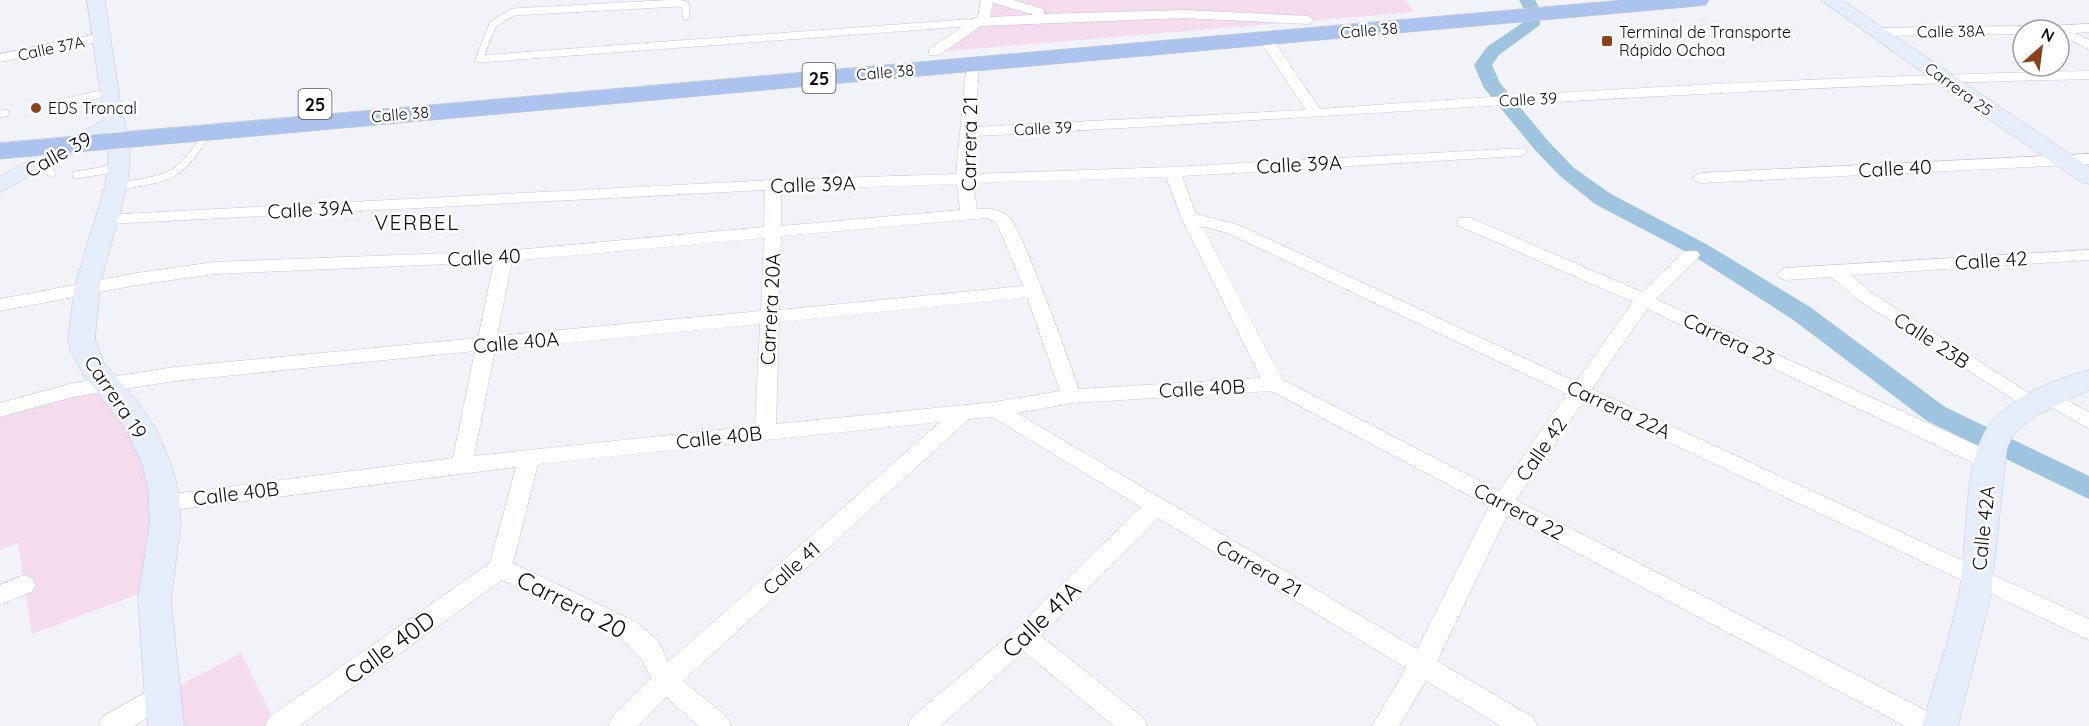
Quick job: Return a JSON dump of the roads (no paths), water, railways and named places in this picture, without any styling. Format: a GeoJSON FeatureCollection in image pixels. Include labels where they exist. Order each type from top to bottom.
{"type":"FeatureCollection","features":[{"type":"Feature","properties":{"kind":"highway","name":"Calle 38"},"geometry":{"type":"LineString","coordinates":[[2,120],[117,131],[207,131],[1266,38],[1552,5],[1698,0]]}},
{"type":"Feature","properties":{"kind":"highway","name":"Calle 38"},"geometry":{"type":"LineString","coordinates":[[0,151],[81,143],[117,131],[934,51],[1308,20],[1513,10]]}},
{"type":"Feature","properties":{"kind":"main road","name":"Carrera 19"},"geometry":{"type":"LineString","coordinates":[[96,0],[111,92],[111,108],[117,131],[119,177],[86,289],[82,343],[90,361],[129,411],[143,434],[154,459],[165,502],[163,544],[154,588],[160,696],[166,726]]}},
{"type":"Feature","properties":{"kind":"main road","name":"Carrera 25"},"geometry":{"type":"LineString","coordinates":[[1830,0],[2089,177]]}},
{"type":"Feature","properties":{"kind":"main road","name":"Calle 39"},"geometry":{"type":"LineString","coordinates":[[0,185],[45,170],[81,143]]}},
{"type":"Feature","properties":{"kind":"main road"},"geometry":{"type":"LineString","coordinates":[[1996,446],[2041,401],[2089,380]]}},
{"type":"Feature","properties":{"kind":"main road","name":"Calle 42A"},"geometry":{"type":"LineString","coordinates":[[1940,726],[1978,577],[1996,446]]}},
{"type":"Feature","properties":{"kind":"street"},"geometry":{"type":"LineString","coordinates":[[934,51],[984,17],[987,0]]}},
{"type":"Feature","properties":{"kind":"street"},"geometry":{"type":"LineString","coordinates":[[999,0],[1028,10],[1065,16]]}},
{"type":"Feature","properties":{"kind":"street"},"geometry":{"type":"LineString","coordinates":[[978,22],[1065,16],[1221,14],[1308,20]]}},
{"type":"Feature","properties":{"kind":"street"},"geometry":{"type":"LineString","coordinates":[[2071,29],[2089,28]]}},
{"type":"Feature","properties":{"kind":"street","name":"Calle 38A"},"geometry":{"type":"LineString","coordinates":[[1878,32],[2011,30]]}},
{"type":"Feature","properties":{"kind":"street"},"geometry":{"type":"LineString","coordinates":[[2071,36],[2089,46]]}},
{"type":"Feature","properties":{"kind":"street","name":"Calle 37A"},"geometry":{"type":"LineString","coordinates":[[0,58],[102,37]]}},
{"type":"Feature","properties":{"kind":"street"},"geometry":{"type":"LineString","coordinates":[[1266,38],[1316,114]]}},
{"type":"Feature","properties":{"kind":"street","name":"Carrera 21"},"geometry":{"type":"LineString","coordinates":[[972,65],[964,178],[969,214],[989,213],[1004,219],[1035,291],[1072,396]]}},
{"type":"Feature","properties":{"kind":"street","name":"Calle 39"},"geometry":{"type":"LineString","coordinates":[[967,132],[1316,114],[1493,100],[1945,78],[2089,75]]}},
{"type":"Feature","properties":{"kind":"street","name":"Calle 39A"},"geometry":{"type":"LineString","coordinates":[[108,219],[773,185],[1172,172],[1519,152]]}},
{"type":"Feature","properties":{"kind":"street","name":"Calle 40"},"geometry":{"type":"LineString","coordinates":[[1700,178],[2089,159]]}},
{"type":"Feature","properties":{"kind":"street"},"geometry":{"type":"LineString","coordinates":[[1172,172],[1189,217],[1274,384]]}},
{"type":"Feature","properties":{"kind":"street","name":"Carrera 20A"},"geometry":{"type":"LineString","coordinates":[[765,432],[768,318],[774,233],[773,185]]}},
{"type":"Feature","properties":{"kind":"street","name":"Calle 40"},"geometry":{"type":"LineString","coordinates":[[0,305],[174,272],[214,268],[504,256],[969,214]]}},
{"type":"Feature","properties":{"kind":"street","name":"Carrera 22A"},"geometry":{"type":"LineString","coordinates":[[1189,217],[1233,229],[2089,630]]}},
{"type":"Feature","properties":{"kind":"street","name":"Carrera 23"},"geometry":{"type":"LineString","coordinates":[[1465,222],[1644,300],[1996,446]]}},
{"type":"Feature","properties":{"kind":"street","name":"Calle 42"},"geometry":{"type":"LineString","coordinates":[[1385,726],[1422,663],[1502,503],[1644,300],[1691,255]]}},
{"type":"Feature","properties":{"kind":"street","name":"Calle 42"},"geometry":{"type":"LineString","coordinates":[[1785,273],[2089,255]]}},
{"type":"Feature","properties":{"kind":"street"},"geometry":{"type":"LineString","coordinates":[[462,465],[504,256]]}},
{"type":"Feature","properties":{"kind":"street","name":"Calle 23B"},"geometry":{"type":"LineString","coordinates":[[1835,271],[1866,297],[2041,401]]}},
{"type":"Feature","properties":{"kind":"street","name":"Calle 40A"},"geometry":{"type":"LineString","coordinates":[[0,410],[106,384],[175,374],[485,346],[1035,291]]}},
{"type":"Feature","properties":{"kind":"street","name":"Calle 40B"},"geometry":{"type":"LineString","coordinates":[[165,502],[529,457],[995,409],[1072,396],[1274,384]]}},
{"type":"Feature","properties":{"kind":"street","name":"Carrera 22"},"geometry":{"type":"LineString","coordinates":[[1274,384],[1930,726]]}},
{"type":"Feature","properties":{"kind":"street"},"geometry":{"type":"LineString","coordinates":[[2041,401],[2089,422]]}},
{"type":"Feature","properties":{"kind":"street","name":"Carrera 21"},"geometry":{"type":"LineString","coordinates":[[995,409],[1155,507],[1422,663],[1524,726]]}},
{"type":"Feature","properties":{"kind":"street","name":"Calle 41"},"geometry":{"type":"LineString","coordinates":[[621,726],[665,681],[964,412]]}},
{"type":"Feature","properties":{"kind":"street","name":"Carrera 20"},"geometry":{"type":"LineString","coordinates":[[529,457],[500,568],[627,629],[650,650],[665,681],[718,726]]}},
{"type":"Feature","properties":{"kind":"street","name":"Calle 41A"},"geometry":{"type":"LineString","coordinates":[[921,726],[1024,637],[1155,507]]}},
{"type":"Feature","properties":{"kind":"street","name":"Calle 40D"},"geometry":{"type":"LineString","coordinates":[[278,726],[500,568]]}},
{"type":"Feature","properties":{"kind":"street"},"geometry":{"type":"LineString","coordinates":[[0,595],[24,585]]}},
{"type":"Feature","properties":{"kind":"street"},"geometry":{"type":"LineString","coordinates":[[1024,637],[1134,726]]}},
{"type":"Feature","properties":{"kind":"street"},"geometry":{"type":"LineString","coordinates":[[111,726],[160,696]]}},
{"type":"Feature","properties":{"kind":"lane"},"geometry":{"type":"LineString","coordinates":[[686,16],[688,9],[686,5],[678,3],[513,12],[499,16],[493,21],[479,59],[978,22]]}},
{"type":"Feature","properties":{"kind":"lane"},"geometry":{"type":"LineString","coordinates":[[66,102],[111,92]]}},
{"type":"Feature","properties":{"kind":"lane"},"geometry":{"type":"LineString","coordinates":[[76,175],[161,179],[184,168],[207,131]]}},
{"type":"Feature","properties":{"kind":"waterway"},"geometry":{"type":"LineString","coordinates":[[1527,0],[1532,9],[1531,25],[1493,51],[1483,65],[1491,84],[1542,146],[1567,172],[1603,199],[1700,250],[1801,313],[1936,414],[2089,488]]}},
{"type":"Feature","properties":{"kind":"place","name":"Terminal de Transporte Rápido Ochoa"},"geometry":{"type":"Point","coordinates":[1607,41]}},
{"type":"Feature","properties":{"kind":"place","name":"EDS Troncal"},"geometry":{"type":"Point","coordinates":[36,108]}},
{"type":"Feature","properties":{"kind":"district","name":"VERBEL"},"geometry":{"type":"Point","coordinates":[417,222]}}]}
